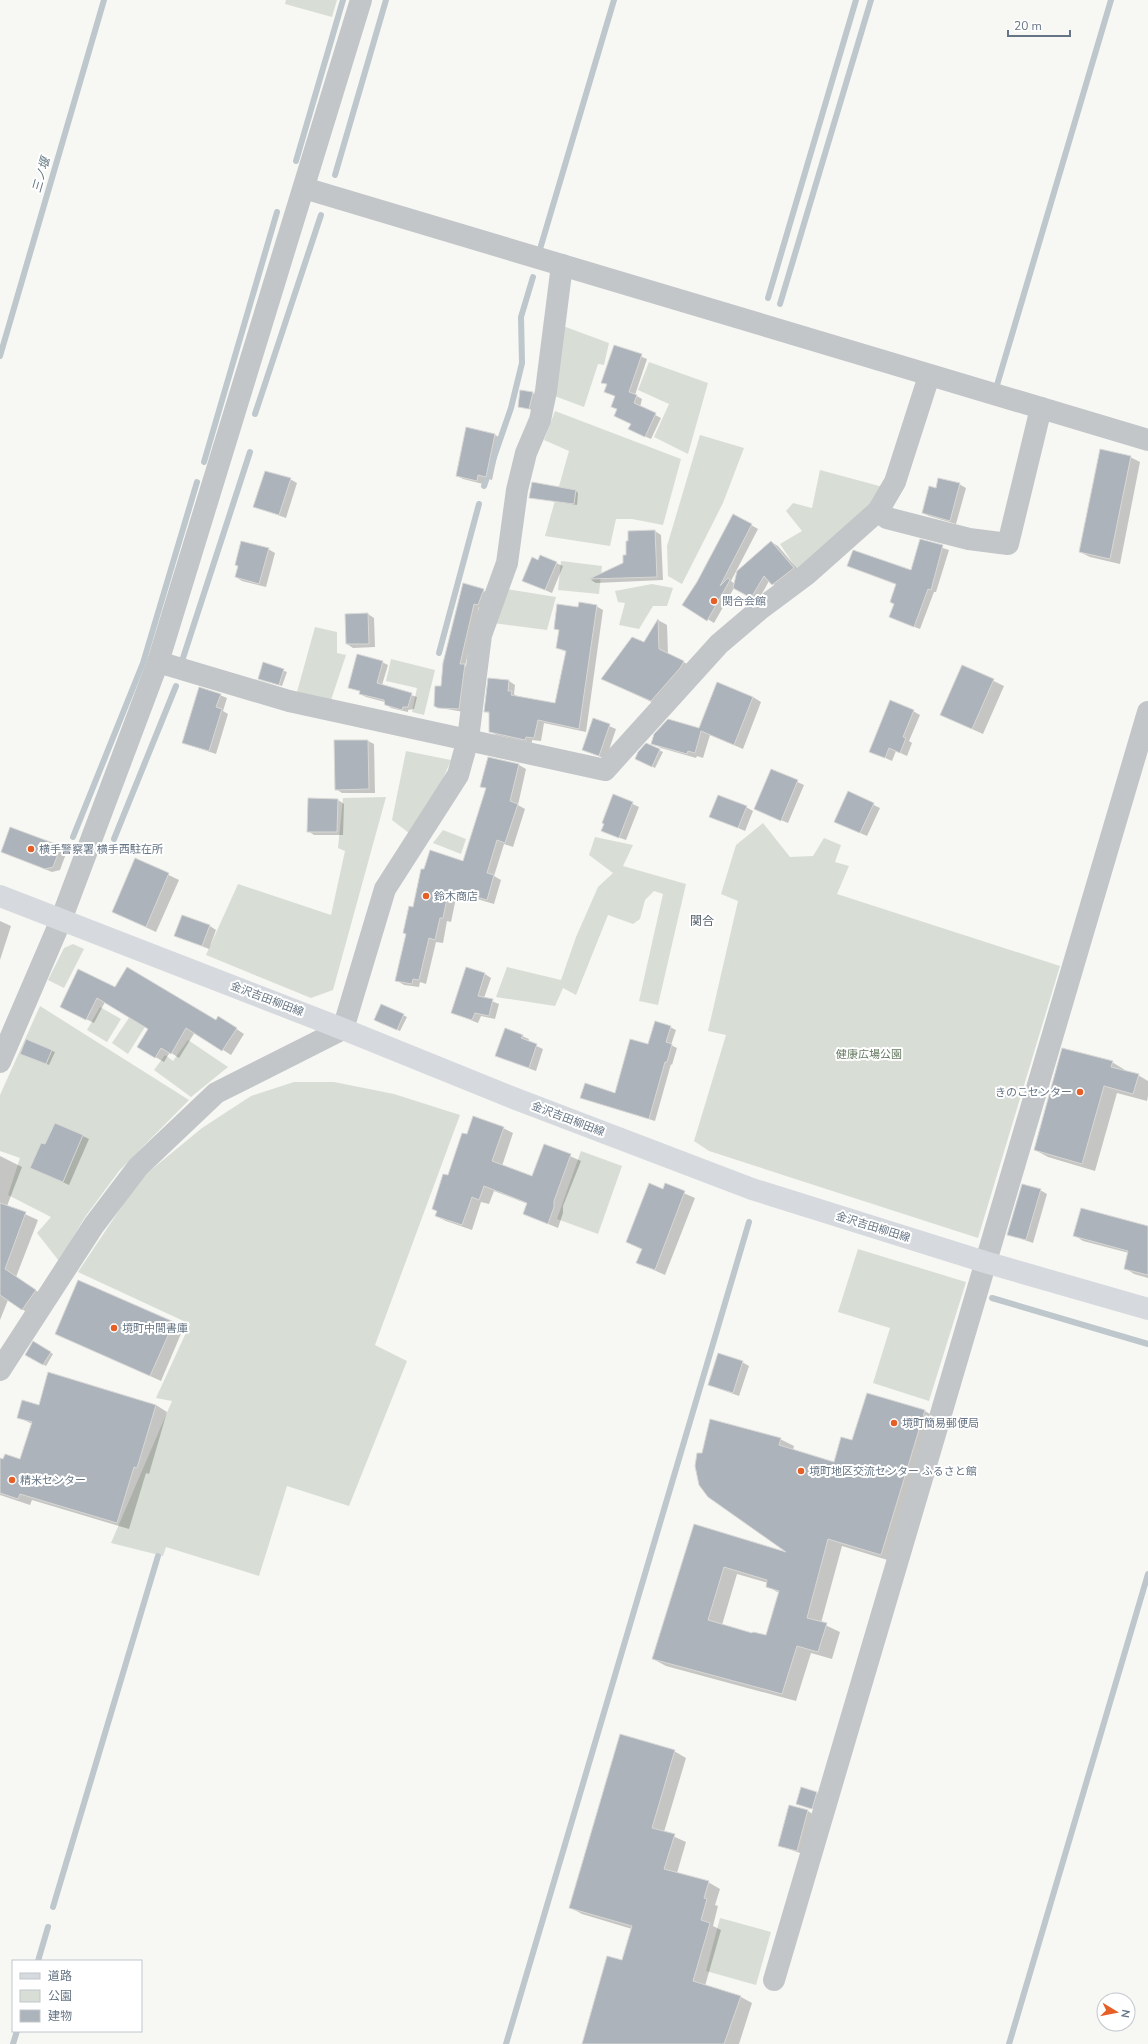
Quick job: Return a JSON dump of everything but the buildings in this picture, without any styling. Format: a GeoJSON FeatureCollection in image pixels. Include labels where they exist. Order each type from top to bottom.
{"type":"FeatureCollection","features":[{"type":"Feature","properties":{"kind":"main road","name":"金沢吉田柳田線"},"geometry":{"type":"LineString","coordinates":[[0,896],[343,1029],[516,1099],[752,1189],[985,1262],[1148,1309]]}},
{"type":"Feature","properties":{"kind":"street"},"geometry":{"type":"LineString","coordinates":[[0,1062],[61,920],[158,662],[361,0]]}},
{"type":"Feature","properties":{"kind":"street"},"geometry":{"type":"LineString","coordinates":[[304,188],[929,376],[1148,440]]}},
{"type":"Feature","properties":{"kind":"street"},"geometry":{"type":"LineString","coordinates":[[0,1370],[94,1225],[138,1168],[216,1093],[343,1029],[385,889],[458,775],[468,739],[481,635],[507,563],[517,490],[526,453],[540,420],[546,391],[562,265]]}},
{"type":"Feature","properties":{"kind":"street"},"geometry":{"type":"LineString","coordinates":[[158,662],[289,701],[605,770],[719,644],[759,610],[806,575],[878,511],[895,482],[929,376]]}},
{"type":"Feature","properties":{"kind":"street"},"geometry":{"type":"LineString","coordinates":[[878,511],[887,518],[969,539],[1008,544],[1041,408]]}},
{"type":"Feature","properties":{"kind":"street"},"geometry":{"type":"LineString","coordinates":[[774,1980],[1148,712]]}},
{"type":"Feature","properties":{"kind":"green space"},"geometry":{"type":"Polygon","coordinates":[[[286,0],[337,0],[332,17],[285,4],[286,0]]]}},
{"type":"Feature","properties":{"kind":"green space"},"geometry":{"type":"Polygon","coordinates":[[[563,326],[609,343],[604,365],[598,364],[584,407],[552,395],[563,326]]]}},
{"type":"Feature","properties":{"kind":"green space"},"geometry":{"type":"Polygon","coordinates":[[[649,362],[708,383],[688,454],[654,437],[669,404],[638,390],[649,362]]]}},
{"type":"Feature","properties":{"kind":"green space"},"geometry":{"type":"Polygon","coordinates":[[[555,411],[681,459],[663,525],[632,519],[616,519],[610,546],[545,536],[569,451],[544,440],[555,411]]]}},
{"type":"Feature","properties":{"kind":"green space"},"geometry":{"type":"Polygon","coordinates":[[[700,435],[744,448],[723,503],[682,584],[668,576],[667,546],[700,435]]]}},
{"type":"Feature","properties":{"kind":"green space"},"geometry":{"type":"Polygon","coordinates":[[[820,470],[883,487],[877,499],[798,571],[780,544],[802,531],[786,511],[793,503],[812,508],[820,470]]]}},
{"type":"Feature","properties":{"kind":"green space"},"geometry":{"type":"Polygon","coordinates":[[[561,561],[602,566],[599,594],[558,590],[561,561]]]}},
{"type":"Feature","properties":{"kind":"green space"},"geometry":{"type":"Polygon","coordinates":[[[652,584],[673,588],[667,606],[653,606],[639,629],[619,625],[625,603],[618,602],[615,591],[652,584]]]}},
{"type":"Feature","properties":{"kind":"green space"},"geometry":{"type":"Polygon","coordinates":[[[506,589],[556,597],[547,630],[493,623],[506,589]]]}},
{"type":"Feature","properties":{"kind":"green space"},"geometry":{"type":"Polygon","coordinates":[[[315,627],[337,632],[337,653],[346,655],[331,700],[297,692],[315,627]]]}},
{"type":"Feature","properties":{"kind":"green space"},"geometry":{"type":"Polygon","coordinates":[[[391,659],[435,670],[424,715],[412,712],[417,688],[386,681],[391,659]]]}},
{"type":"Feature","properties":{"kind":"green space"},"geometry":{"type":"Polygon","coordinates":[[[406,751],[451,760],[440,786],[409,833],[392,820],[406,751]]]}},
{"type":"Feature","properties":{"kind":"green space"},"geometry":{"type":"Polygon","coordinates":[[[386,797],[333,990],[311,998],[206,955],[238,884],[331,915],[345,851],[338,848],[343,798],[386,797]]]}},
{"type":"Feature","properties":{"kind":"green space","name":"健康広場公園"},"geometry":{"type":"Polygon","coordinates":[[[763,823],[790,857],[813,856],[824,838],[841,845],[835,862],[849,866],[837,894],[1060,966],[978,1238],[709,1151],[694,1141],[726,1035],[708,1031],[738,901],[721,894],[736,845],[763,823]]]}},
{"type":"Feature","properties":{"kind":"green space"},"geometry":{"type":"Polygon","coordinates":[[[443,830],[466,839],[461,854],[433,843],[443,830]]]}},
{"type":"Feature","properties":{"kind":"green space"},"geometry":{"type":"Polygon","coordinates":[[[595,837],[633,845],[623,866],[686,884],[658,1005],[639,1001],[663,894],[654,891],[645,900],[640,919],[633,924],[608,915],[576,995],[563,988],[555,1006],[496,997],[507,967],[561,980],[576,937],[598,887],[613,873],[589,855],[595,837]]]}},
{"type":"Feature","properties":{"kind":"green space"},"geometry":{"type":"Polygon","coordinates":[[[73,944],[84,949],[64,988],[48,980],[64,948],[73,944]]]}},
{"type":"Feature","properties":{"kind":"green space"},"geometry":{"type":"Polygon","coordinates":[[[40,1006],[189,1100],[119,1171],[85,1217],[59,1261],[37,1233],[51,1217],[8,1195],[20,1158],[0,1151],[0,1095],[40,1006]]]}},
{"type":"Feature","properties":{"kind":"green space"},"geometry":{"type":"Polygon","coordinates":[[[100,1007],[121,1019],[107,1042],[87,1030],[100,1007]]]}},
{"type":"Feature","properties":{"kind":"green space"},"geometry":{"type":"Polygon","coordinates":[[[133,1012],[148,1022],[128,1054],[112,1043],[133,1012]]]}},
{"type":"Feature","properties":{"kind":"green space"},"geometry":{"type":"Polygon","coordinates":[[[188,1040],[228,1067],[191,1097],[154,1070],[165,1055],[173,1061],[188,1040]]]}},
{"type":"Feature","properties":{"kind":"green space"},"geometry":{"type":"Polygon","coordinates":[[[294,1082],[334,1082],[394,1094],[460,1115],[375,1345],[407,1361],[349,1506],[287,1486],[259,1576],[166,1547],[163,1556],[111,1543],[172,1401],[156,1398],[190,1324],[78,1272],[140,1179],[202,1128],[251,1096],[294,1082]]]}},
{"type":"Feature","properties":{"kind":"green space"},"geometry":{"type":"Polygon","coordinates":[[[581,1151],[622,1166],[598,1234],[557,1219],[581,1151]]]}},
{"type":"Feature","properties":{"kind":"green space"},"geometry":{"type":"Polygon","coordinates":[[[858,1249],[966,1282],[929,1401],[873,1383],[890,1328],[838,1312],[858,1249]]]}},
{"type":"Feature","properties":{"kind":"green space"},"geometry":{"type":"Polygon","coordinates":[[[720,1918],[771,1932],[756,1985],[706,1971],[720,1918]]]}},
{"type":"Feature","properties":{"kind":"waterway","name":"三ノ堰"},"geometry":{"type":"LineString","coordinates":[[0,356],[104,0]]}},
{"type":"Feature","properties":{"kind":"waterway"},"geometry":{"type":"LineString","coordinates":[[296,161],[343,0]]}},
{"type":"Feature","properties":{"kind":"waterway"},"geometry":{"type":"LineString","coordinates":[[335,175],[386,0]]}},
{"type":"Feature","properties":{"kind":"waterway"},"geometry":{"type":"LineString","coordinates":[[540,249],[614,0]]}},
{"type":"Feature","properties":{"kind":"waterway"},"geometry":{"type":"LineString","coordinates":[[768,298],[856,0]]}},
{"type":"Feature","properties":{"kind":"waterway"},"geometry":{"type":"LineString","coordinates":[[780,304],[871,0]]}},
{"type":"Feature","properties":{"kind":"waterway"},"geometry":{"type":"LineString","coordinates":[[997,385],[1111,0]]}},
{"type":"Feature","properties":{"kind":"waterway"},"geometry":{"type":"LineString","coordinates":[[204,462],[277,212]]}},
{"type":"Feature","properties":{"kind":"waterway"},"geometry":{"type":"LineString","coordinates":[[255,414],[321,215]]}},
{"type":"Feature","properties":{"kind":"waterway"},"geometry":{"type":"LineString","coordinates":[[484,486],[511,408],[522,363],[521,317],[533,277]]}},
{"type":"Feature","properties":{"kind":"waterway"},"geometry":{"type":"LineString","coordinates":[[183,658],[250,452]]}},
{"type":"Feature","properties":{"kind":"waterway"},"geometry":{"type":"LineString","coordinates":[[73,837],[143,663],[197,482]]}},
{"type":"Feature","properties":{"kind":"waterway"},"geometry":{"type":"LineString","coordinates":[[439,653],[479,504]]}},
{"type":"Feature","properties":{"kind":"waterway"},"geometry":{"type":"LineString","coordinates":[[114,839],[176,686]]}},
{"type":"Feature","properties":{"kind":"waterway"},"geometry":{"type":"LineString","coordinates":[[506,2044],[749,1222]]}},
{"type":"Feature","properties":{"kind":"waterway"},"geometry":{"type":"LineString","coordinates":[[992,1298],[1148,1344]]}},
{"type":"Feature","properties":{"kind":"waterway"},"geometry":{"type":"LineString","coordinates":[[53,1907],[158,1556]]}},
{"type":"Feature","properties":{"kind":"waterway"},"geometry":{"type":"LineString","coordinates":[[1009,2044],[1148,1574]]}},
{"type":"Feature","properties":{"kind":"waterway"},"geometry":{"type":"LineString","coordinates":[[38,1960],[48,1927]]}},
{"type":"Feature","properties":{"kind":"waterway"},"geometry":{"type":"LineString","coordinates":[[13,2044],[17,2032]]}},
{"type":"Feature","properties":{"kind":"place","name":"関合会館"},"geometry":{"type":"Point","coordinates":[714,601]}},
{"type":"Feature","properties":{"kind":"place","name":"横手警察署 横手西駐在所"},"geometry":{"type":"Point","coordinates":[31,849]}},
{"type":"Feature","properties":{"kind":"place","name":"鈴木商店"},"geometry":{"type":"Point","coordinates":[426,896]}},
{"type":"Feature","properties":{"kind":"place","name":"きのこセンター"},"geometry":{"type":"Point","coordinates":[1080,1092]}},
{"type":"Feature","properties":{"kind":"place","name":"境町中間書庫"},"geometry":{"type":"Point","coordinates":[114,1328]}},
{"type":"Feature","properties":{"kind":"place","name":"境町簡易郵便局"},"geometry":{"type":"Point","coordinates":[894,1423]}},
{"type":"Feature","properties":{"kind":"place","name":"境町地区交流センター ふるさと館"},"geometry":{"type":"Point","coordinates":[801,1471]}},
{"type":"Feature","properties":{"kind":"place","name":"精米センター"},"geometry":{"type":"Point","coordinates":[12,1480]}},
{"type":"Feature","properties":{"kind":"district","name":"関合"},"geometry":{"type":"Point","coordinates":[702,921]}}]}
